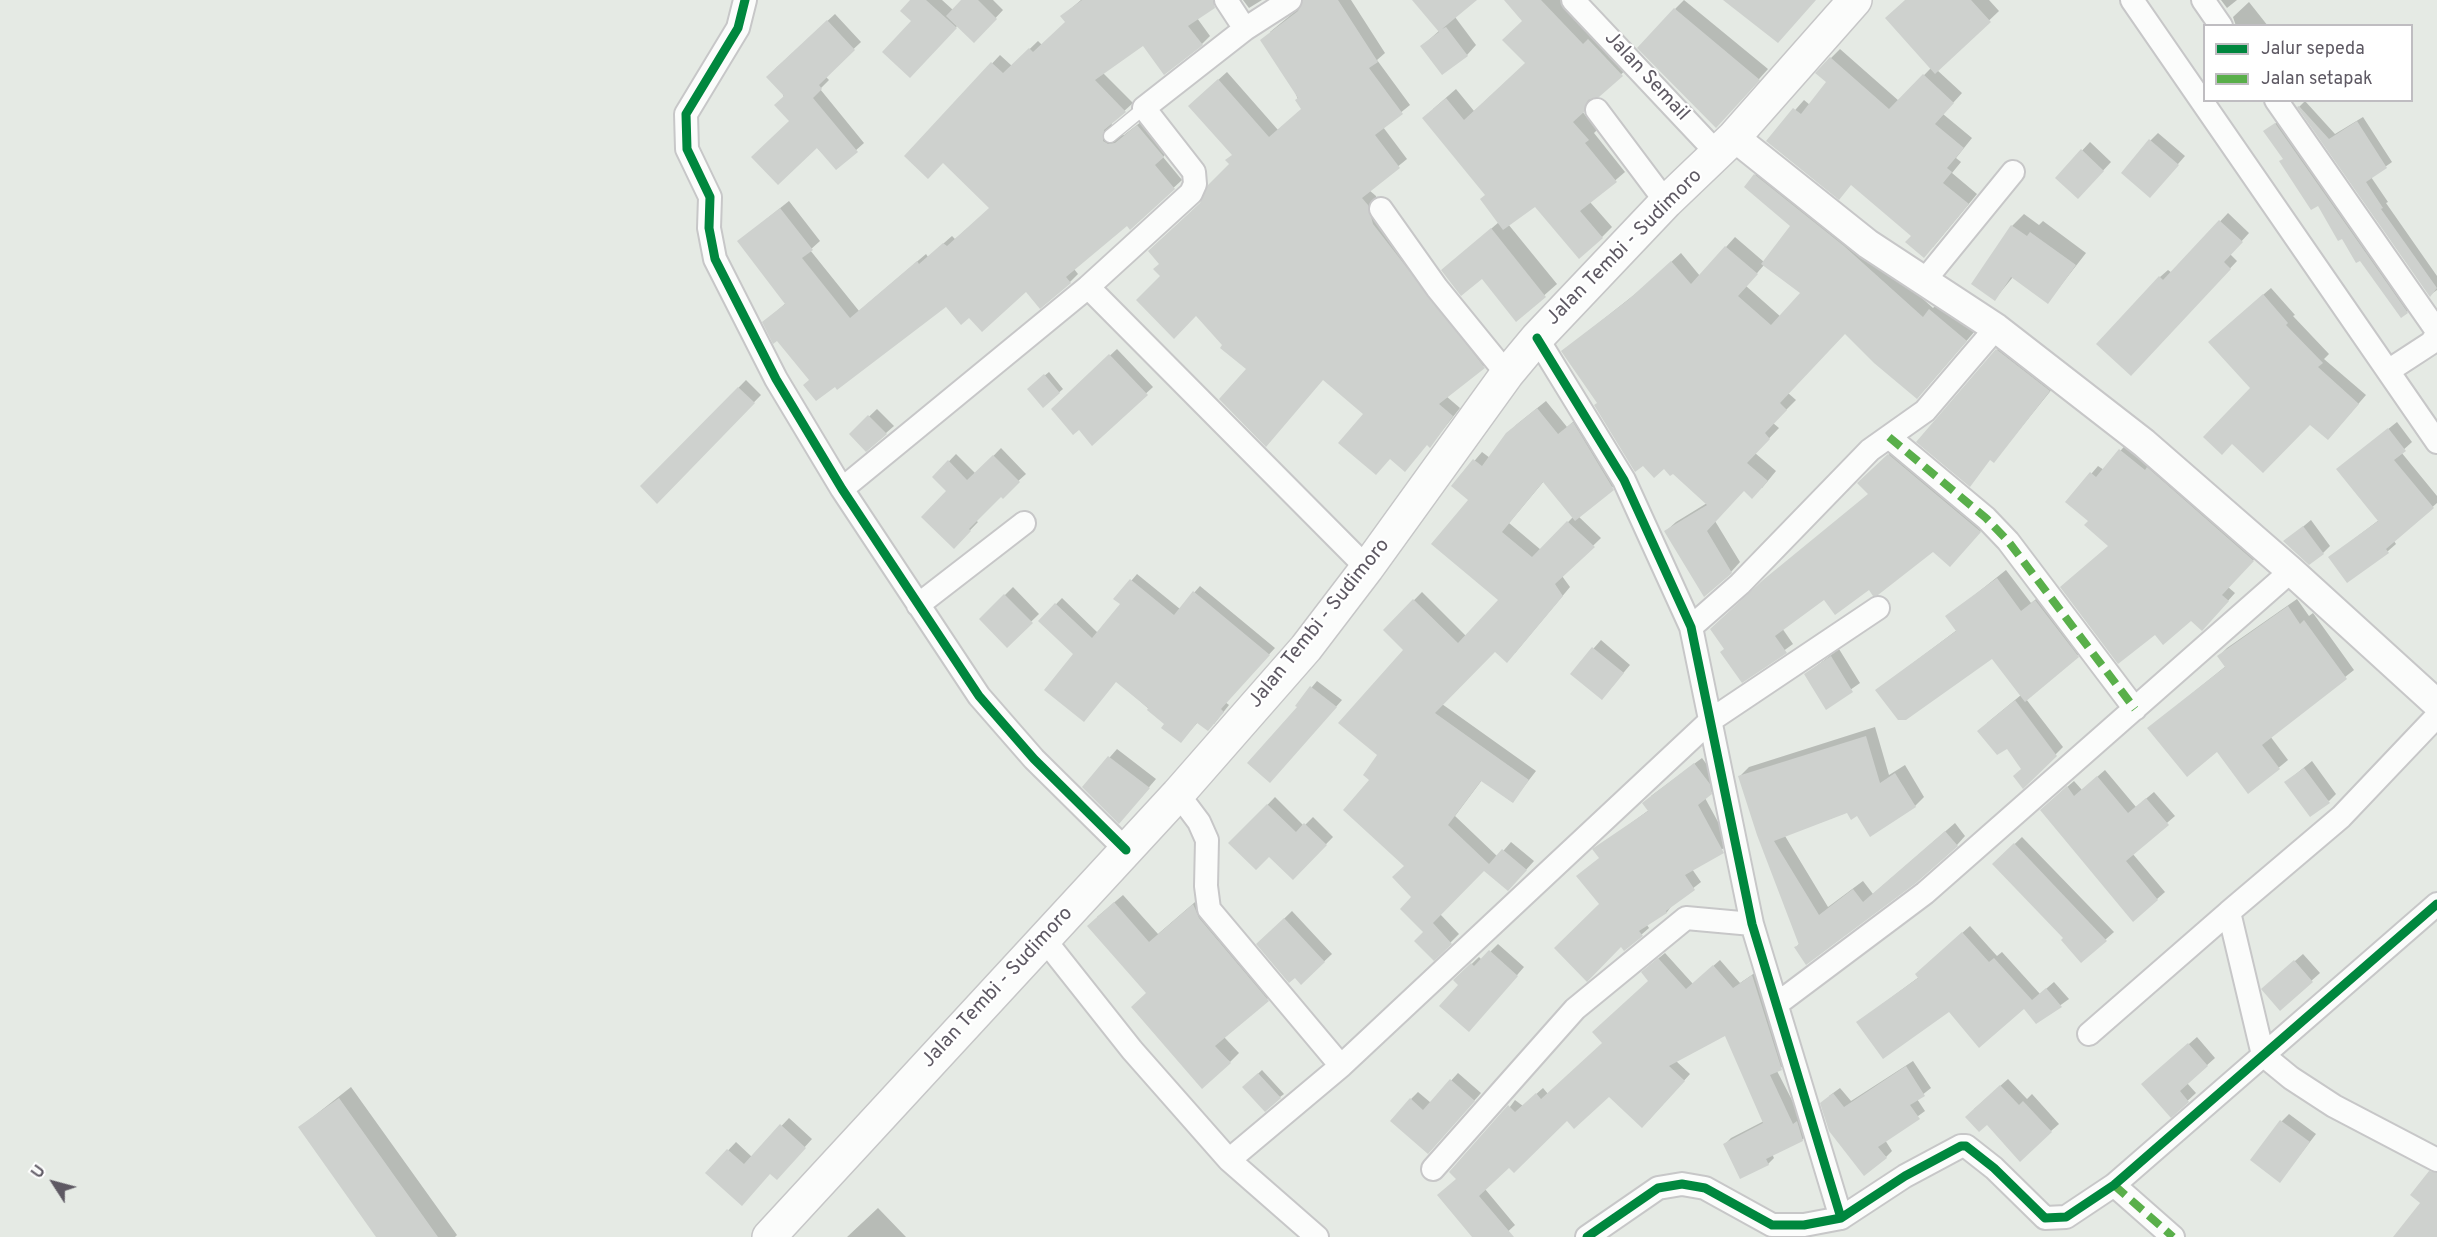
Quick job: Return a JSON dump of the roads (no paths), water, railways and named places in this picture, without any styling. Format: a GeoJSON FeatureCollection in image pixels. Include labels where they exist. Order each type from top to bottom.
{"type":"FeatureCollection","features":[{"type":"Feature","properties":{"kind":"main road","name":"Jalan Tembi - Sudimoro"},"geometry":{"type":"LineString","coordinates":[[769,1237],[1178,794],[1306,648],[1367,568],[1507,374],[1537,338],[1666,202],[1726,146],[1855,0]]}},
{"type":"Feature","properties":{"kind":"street"},"geometry":{"type":"LineString","coordinates":[[745,0],[738,28],[686,114],[687,150],[710,197],[709,228],[715,259],[776,379],[842,489],[979,696],[1034,759],[1126,850]]}},
{"type":"Feature","properties":{"kind":"street"},"geometry":{"type":"LineString","coordinates":[[1226,0],[1245,29]]}},
{"type":"Feature","properties":{"kind":"street"},"geometry":{"type":"LineString","coordinates":[[842,489],[1088,287],[1191,194],[1195,183],[1194,172],[1144,108],[1245,29],[1290,0]]}},
{"type":"Feature","properties":{"kind":"street","name":"Jalan Semail"},"geometry":{"type":"LineString","coordinates":[[1573,0],[1726,146]]}},
{"type":"Feature","properties":{"kind":"street"},"geometry":{"type":"LineString","coordinates":[[2132,0],[2437,442]]}},
{"type":"Feature","properties":{"kind":"street"},"geometry":{"type":"LineString","coordinates":[[2203,0],[2220,24]]}},
{"type":"Feature","properties":{"kind":"street"},"geometry":{"type":"LineString","coordinates":[[2277,102],[2437,333],[2431,343],[2388,371]]}},
{"type":"Feature","properties":{"kind":"street"},"geometry":{"type":"LineString","coordinates":[[1597,110],[1666,202]]}},
{"type":"Feature","properties":{"kind":"street"},"geometry":{"type":"LineString","coordinates":[[1726,146],[1868,244],[1996,328],[2144,443],[2437,704]]}},
{"type":"Feature","properties":{"kind":"street"},"geometry":{"type":"LineString","coordinates":[[1924,280],[2013,172]]}},
{"type":"Feature","properties":{"kind":"street"},"geometry":{"type":"LineString","coordinates":[[1382,209],[1437,288],[1507,374]]}},
{"type":"Feature","properties":{"kind":"street"},"geometry":{"type":"LineString","coordinates":[[1088,287],[1367,568]]}},
{"type":"Feature","properties":{"kind":"street"},"geometry":{"type":"LineString","coordinates":[[1691,627],[1740,584],[1848,472],[1888,437],[1925,411],[1996,328]]}},
{"type":"Feature","properties":{"kind":"street"},"geometry":{"type":"LineString","coordinates":[[1537,338],[1624,480],[1691,627],[1752,924],[1841,1218]]}},
{"type":"Feature","properties":{"kind":"street"},"geometry":{"type":"LineString","coordinates":[[1888,437],[1986,518],[2008,541],[2135,709]]}},
{"type":"Feature","properties":{"kind":"street"},"geometry":{"type":"LineString","coordinates":[[918,605],[1024,523]]}},
{"type":"Feature","properties":{"kind":"street"},"geometry":{"type":"LineString","coordinates":[[1777,1004],[1925,893],[2291,572]]}},
{"type":"Feature","properties":{"kind":"street"},"geometry":{"type":"LineString","coordinates":[[1229,1160],[1341,1066],[1711,720],[1878,608]]}},
{"type":"Feature","properties":{"kind":"street"},"geometry":{"type":"LineString","coordinates":[[2089,1034],[2341,817],[2437,716]]}},
{"type":"Feature","properties":{"kind":"street"},"geometry":{"type":"LineString","coordinates":[[1178,794],[1199,822],[1207,840],[1206,886],[1209,909],[1341,1066]]}},
{"type":"Feature","properties":{"kind":"street"},"geometry":{"type":"LineString","coordinates":[[1587,1237],[1658,1188],[1682,1184],[1705,1188],[1772,1225],[1804,1225],[1841,1218],[1905,1176],[1960,1146],[1966,1146],[1994,1168],[2045,1218],[2066,1217],[2114,1185],[2437,904]]}},
{"type":"Feature","properties":{"kind":"street"},"geometry":{"type":"LineString","coordinates":[[2229,912],[2263,1055],[2326,1101],[2437,1160]]}},
{"type":"Feature","properties":{"kind":"street"},"geometry":{"type":"LineString","coordinates":[[1433,1169],[1575,1009],[1686,918],[1752,924]]}},
{"type":"Feature","properties":{"kind":"street"},"geometry":{"type":"LineString","coordinates":[[1044,939],[1132,1050],[1229,1160],[1317,1237]]}},
{"type":"Feature","properties":{"kind":"street"},"geometry":{"type":"LineString","coordinates":[[2114,1185],[2174,1237]]}},
{"type":"Feature","properties":{"kind":"lane"},"geometry":{"type":"LineString","coordinates":[[1110,136],[1144,108]]}}]}
